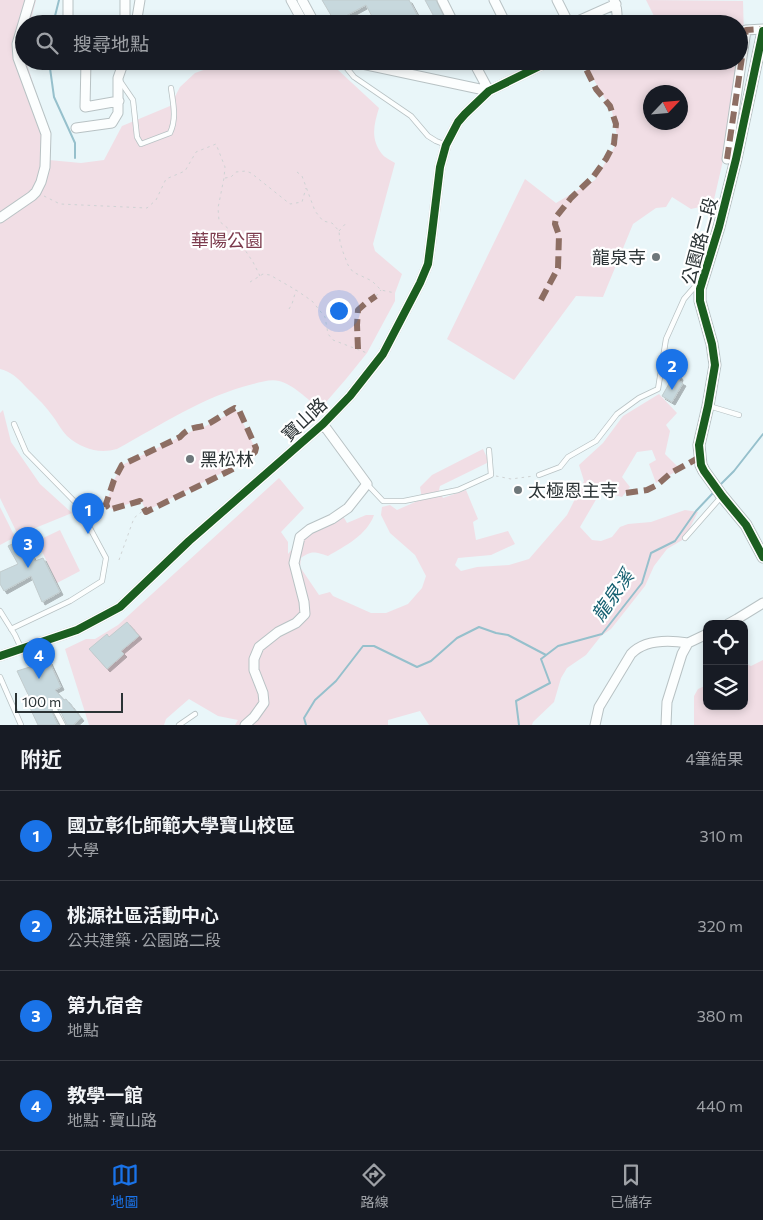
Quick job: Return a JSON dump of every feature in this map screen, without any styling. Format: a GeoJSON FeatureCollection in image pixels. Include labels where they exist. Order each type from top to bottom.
{"type":"FeatureCollection","features":[{"type":"Feature","properties":{"kind":"main road","name":"公園路二段"},"geometry":{"type":"LineString","coordinates":[[763,36],[732,176],[700,289],[700,301],[712,344],[715,366],[699,444],[700,465],[718,491],[746,525],[763,558]]}},
{"type":"Feature","properties":{"kind":"street"},"geometry":{"type":"LineString","coordinates":[[25,15],[30,0]]}},
{"type":"Feature","properties":{"kind":"street"},"geometry":{"type":"LineString","coordinates":[[68,0],[68,15]]}},
{"type":"Feature","properties":{"kind":"street"},"geometry":{"type":"LineString","coordinates":[[125,0],[125,15]]}},
{"type":"Feature","properties":{"kind":"street"},"geometry":{"type":"LineString","coordinates":[[138,15],[140,0]]}},
{"type":"Feature","properties":{"kind":"street"},"geometry":{"type":"LineString","coordinates":[[291,0],[299,15]]}},
{"type":"Feature","properties":{"kind":"street"},"geometry":{"type":"LineString","coordinates":[[302,0],[310,15]]}},
{"type":"Feature","properties":{"kind":"street"},"geometry":{"type":"LineString","coordinates":[[442,0],[450,15]]}},
{"type":"Feature","properties":{"kind":"street"},"geometry":{"type":"LineString","coordinates":[[494,0],[502,15]]}},
{"type":"Feature","properties":{"kind":"street"},"geometry":{"type":"LineString","coordinates":[[556,0],[565,15]]}},
{"type":"Feature","properties":{"kind":"street"},"geometry":{"type":"LineString","coordinates":[[588,15],[615,2],[617,15]]}},
{"type":"Feature","properties":{"kind":"street"},"geometry":{"type":"LineString","coordinates":[[748,31],[763,36]]}},
{"type":"Feature","properties":{"kind":"street"},"geometry":{"type":"LineString","coordinates":[[0,218],[36,192],[45,167],[46,134],[22,70]]}},
{"type":"Feature","properties":{"kind":"street"},"geometry":{"type":"LineString","coordinates":[[86,70],[85,107],[119,101]]}},
{"type":"Feature","properties":{"kind":"street"},"geometry":{"type":"LineString","coordinates":[[76,128],[112,123],[118,113],[118,78],[121,70]]}},
{"type":"Feature","properties":{"kind":"street"},"geometry":{"type":"LineString","coordinates":[[390,70],[489,91]]}},
{"type":"Feature","properties":{"kind":"street"},"geometry":{"type":"LineString","coordinates":[[478,70],[489,91]]}},
{"type":"Feature","properties":{"kind":"street","name":"寶山路"},"geometry":{"type":"LineString","coordinates":[[0,656],[77,630],[120,607],[189,541],[323,424],[350,396],[383,354],[428,264],[440,167],[446,145],[458,122],[489,91],[532,70]]}},
{"type":"Feature","properties":{"kind":"street"},"geometry":{"type":"LineString","coordinates":[[727,159],[740,70]]}},
{"type":"Feature","properties":{"kind":"street"},"geometry":{"type":"LineString","coordinates":[[246,725],[264,703],[263,693],[254,670],[254,659],[259,647],[278,632],[296,624],[305,614],[304,602],[294,563],[300,537],[310,528],[332,519],[348,508],[367,484],[323,424]]}},
{"type":"Feature","properties":{"kind":"street"},"geometry":{"type":"LineString","coordinates":[[735,620],[763,603]]}},
{"type":"Feature","properties":{"kind":"street"},"geometry":{"type":"LineString","coordinates":[[595,725],[599,707],[635,650],[646,644],[669,640],[688,643],[703,636]]}},
{"type":"Feature","properties":{"kind":"street"},"geometry":{"type":"LineString","coordinates":[[666,725],[667,702],[682,654],[688,643]]}},
{"type":"Feature","properties":{"kind":"lane"},"geometry":{"type":"LineString","coordinates":[[348,70],[354,77],[411,116],[428,136],[446,145]]}},
{"type":"Feature","properties":{"kind":"lane"},"geometry":{"type":"LineString","coordinates":[[118,78],[133,100],[138,137],[141,144],[170,133],[174,125],[175,112],[171,88]]}},
{"type":"Feature","properties":{"kind":"lane"},"geometry":{"type":"LineString","coordinates":[[538,475],[560,467],[568,457],[596,442],[617,414],[639,398],[658,389],[666,339],[684,300],[704,276]]}},
{"type":"Feature","properties":{"kind":"lane"},"geometry":{"type":"LineString","coordinates":[[708,406],[739,415]]}},
{"type":"Feature","properties":{"kind":"lane"},"geometry":{"type":"LineString","coordinates":[[11,629],[70,602],[102,581],[106,558],[77,504],[26,452],[14,424]]}},
{"type":"Feature","properties":{"kind":"lane"},"geometry":{"type":"LineString","coordinates":[[367,484],[383,501],[404,501],[458,490],[491,475],[489,450]]}},
{"type":"Feature","properties":{"kind":"lane"},"geometry":{"type":"LineString","coordinates":[[686,538],[718,491]]}},
{"type":"Feature","properties":{"kind":"lane"},"geometry":{"type":"LineString","coordinates":[[0,611],[21,648]]}},
{"type":"Feature","properties":{"kind":"lane"},"geometry":{"type":"LineString","coordinates":[[0,677],[21,725]]}},
{"type":"Feature","properties":{"kind":"lane"},"geometry":{"type":"LineString","coordinates":[[55,710],[63,725]]}},
{"type":"Feature","properties":{"kind":"lane"},"geometry":{"type":"LineString","coordinates":[[179,725],[194,714]]}},
{"type":"Feature","properties":{"kind":"path"},"geometry":{"type":"LineString","coordinates":[[36,192],[60,204],[146,208],[156,200],[166,179],[185,171],[196,152],[216,144],[225,167],[218,208],[219,221],[230,230],[236,242],[245,250],[260,276]]}},
{"type":"Feature","properties":{"kind":"path"},"geometry":{"type":"LineString","coordinates":[[224,178],[231,177],[236,172],[246,171],[290,204],[302,202],[307,187]]}},
{"type":"Feature","properties":{"kind":"path"},"geometry":{"type":"LineString","coordinates":[[297,172],[302,176],[315,211],[323,221],[332,222],[339,231],[340,242],[348,265],[353,272],[361,274],[372,281],[381,290],[395,293]]}},
{"type":"Feature","properties":{"kind":"path"},"geometry":{"type":"LineString","coordinates":[[339,231],[347,222]]}},
{"type":"Feature","properties":{"kind":"path"},"geometry":{"type":"LineString","coordinates":[[250,282],[262,274],[270,275],[296,290],[312,301],[325,316],[328,334],[333,340],[367,353]]}},
{"type":"Feature","properties":{"kind":"path"},"geometry":{"type":"LineString","coordinates":[[289,310],[296,290]]}},
{"type":"Feature","properties":{"kind":"path"},"geometry":{"type":"LineString","coordinates":[[376,296],[381,290]]}},
{"type":"Feature","properties":{"kind":"path"},"geometry":{"type":"LineString","coordinates":[[491,475],[511,480],[538,475]]}},
{"type":"Feature","properties":{"kind":"path"},"geometry":{"type":"LineString","coordinates":[[119,560],[134,518],[145,509]]}},
{"type":"Feature","properties":{"kind":"green space","name":"華陽公園"},"geometry":{"type":"Polygon","coordinates":[[[0,0],[36,0],[32,15],[15,15],[15,70],[29,70],[43,114],[49,160],[81,163],[104,160],[122,126],[170,106],[180,87],[195,73],[204,70],[338,70],[379,108],[374,137],[383,155],[395,163],[373,244],[375,251],[402,274],[395,293],[395,301],[367,353],[320,409],[290,385],[273,380],[266,381],[217,396],[166,421],[117,449],[97,451],[79,444],[67,436],[45,407],[20,380],[0,369],[0,0]]]}},
{"type":"Feature","properties":{"kind":"green space"},"geometry":{"type":"Polygon","coordinates":[[[646,0],[743,1],[743,15],[654,15],[646,0]]]}},
{"type":"Feature","properties":{"kind":"green space"},"geometry":{"type":"Polygon","coordinates":[[[588,70],[739,70],[730,130],[713,204],[691,209],[672,197],[666,207],[656,208],[633,224],[603,297],[576,296],[514,380],[447,339],[525,179],[556,203],[595,180],[618,141],[612,111],[588,70]]]}},
{"type":"Feature","properties":{"kind":"green space"},"geometry":{"type":"Polygon","coordinates":[[[659,394],[677,413],[666,425],[670,431],[665,454],[680,469],[656,483],[649,464],[656,460],[652,450],[637,452],[622,477],[630,487],[622,497],[601,491],[580,527],[592,540],[601,541],[612,537],[620,527],[628,524],[651,522],[685,510],[698,512],[684,539],[667,549],[654,566],[645,586],[611,629],[601,636],[586,655],[567,668],[561,678],[554,702],[532,725],[429,725],[420,711],[388,720],[388,725],[235,725],[238,720],[218,716],[189,699],[166,719],[164,725],[89,725],[65,649],[86,639],[95,639],[118,625],[279,478],[304,508],[281,532],[288,542],[288,554],[299,541],[338,517],[343,516],[347,523],[366,515],[374,515],[361,534],[348,544],[328,556],[317,553],[308,554],[301,558],[300,567],[319,595],[330,592],[333,596],[371,613],[386,613],[408,604],[422,588],[426,576],[415,555],[390,533],[381,515],[382,507],[390,505],[397,510],[422,499],[420,487],[432,475],[483,449],[489,462],[440,486],[439,490],[443,498],[466,490],[478,519],[473,522],[476,540],[508,531],[515,544],[491,555],[458,558],[455,565],[461,571],[477,567],[509,565],[529,559],[567,515],[584,481],[579,465],[603,443],[623,416],[659,394]]]}},
{"type":"Feature","properties":{"kind":"green space"},"geometry":{"type":"Polygon","coordinates":[[[3,410],[11,442],[40,484],[72,513],[18,535],[0,498],[0,413],[3,410]]]}},
{"type":"Feature","properties":{"kind":"green space","name":"黑松林"},"geometry":{"type":"Polygon","coordinates":[[[234,411],[238,412],[254,446],[253,451],[238,465],[146,511],[141,500],[112,509],[106,504],[114,480],[122,465],[234,411]]]}},
{"type":"Feature","properties":{"kind":"green space"},"geometry":{"type":"Polygon","coordinates":[[[0,507],[15,537],[0,545],[0,507]]]}},
{"type":"Feature","properties":{"kind":"green space"},"geometry":{"type":"Polygon","coordinates":[[[60,530],[80,571],[57,583],[37,541],[60,530]]]}},
{"type":"Feature","properties":{"kind":"green space"},"geometry":{"type":"Polygon","coordinates":[[[763,660],[763,725],[694,725],[694,696],[698,689],[703,687],[703,710],[748,710],[748,665],[751,666],[763,660]]]}},
{"type":"Feature","properties":{"kind":"building"},"geometry":{"type":"Polygon","coordinates":[[[322,0],[409,0],[417,15],[371,15],[366,5],[348,15],[331,15],[322,0]]]}},
{"type":"Feature","properties":{"kind":"building"},"geometry":{"type":"Polygon","coordinates":[[[425,0],[436,0],[443,15],[433,15],[425,0]]]}},
{"type":"Feature","properties":{"kind":"building"},"geometry":{"type":"Polygon","coordinates":[[[672,373],[677,373],[680,377],[679,381],[683,383],[672,402],[662,396],[670,382],[669,377],[672,373]]]}},
{"type":"Feature","properties":{"kind":"building"},"geometry":{"type":"Polygon","coordinates":[[[23,539],[35,561],[43,558],[60,592],[42,602],[31,576],[4,591],[0,584],[0,572],[18,564],[8,546],[23,539]]]}},
{"type":"Feature","properties":{"kind":"building"},"geometry":{"type":"Polygon","coordinates":[[[127,622],[139,636],[121,651],[124,654],[107,669],[89,649],[107,634],[109,637],[127,622]]]}},
{"type":"Feature","properties":{"kind":"building"},"geometry":{"type":"Polygon","coordinates":[[[49,661],[61,687],[55,690],[64,700],[66,699],[81,718],[73,725],[67,725],[59,708],[55,706],[51,710],[58,725],[38,725],[30,708],[34,707],[17,671],[49,661]]]}},
{"type":"Feature","properties":{"kind":"waterway"},"geometry":{"type":"LineString","coordinates":[[55,15],[59,0]]}},
{"type":"Feature","properties":{"kind":"waterway"},"geometry":{"type":"LineString","coordinates":[[50,70],[54,97],[75,143],[75,158]]}},
{"type":"Feature","properties":{"kind":"waterway","name":"龍泉溪"},"geometry":{"type":"LineString","coordinates":[[720,485],[734,471],[763,434]]}},
{"type":"Feature","properties":{"kind":"waterway","name":"龍泉溪"},"geometry":{"type":"LineString","coordinates":[[519,725],[516,701],[550,683],[541,659],[558,646],[602,634],[642,583],[651,553],[675,541],[696,511],[713,493]]}},
{"type":"Feature","properties":{"kind":"waterway"},"geometry":{"type":"LineString","coordinates":[[306,725],[304,718],[315,700],[336,681],[363,646],[374,646],[417,667],[431,661],[457,638],[479,627],[508,635],[546,655]]}},
{"type":"Feature","properties":{"kind":"marked path"},"geometry":{"type":"LineString","coordinates":[[748,30],[763,29]]}},
{"type":"Feature","properties":{"kind":"marked path"},"geometry":{"type":"LineString","coordinates":[[541,300],[558,268],[559,235],[555,224],[556,217],[571,198],[593,177],[614,144],[616,124],[610,106],[596,89],[586,70]]}},
{"type":"Feature","properties":{"kind":"marked path"},"geometry":{"type":"LineString","coordinates":[[727,159],[740,70]]}},
{"type":"Feature","properties":{"kind":"marked path"},"geometry":{"type":"LineString","coordinates":[[358,349],[358,310],[376,296]]}},
{"type":"Feature","properties":{"kind":"marked path"},"geometry":{"type":"LineString","coordinates":[[89,515],[107,506],[114,480],[122,465],[180,437],[189,429],[206,425],[235,408],[239,410],[256,448],[255,452],[239,466],[146,512],[140,501],[112,509],[107,506]]}},
{"type":"Feature","properties":{"kind":"marked path"},"geometry":{"type":"LineString","coordinates":[[626,493],[647,490],[657,485],[671,473],[700,457]]}},
{"type":"Feature","properties":{"kind":"cycle path"},"geometry":{"type":"LineString","coordinates":[[763,31],[736,159],[719,227],[700,289],[700,301],[712,344],[715,365],[699,445],[701,465],[704,471],[746,525],[763,557]]}},
{"type":"Feature","properties":{"kind":"cycle path"},"geometry":{"type":"LineString","coordinates":[[0,656],[77,630],[120,607],[189,541],[323,424],[350,396],[383,354],[428,264],[440,167],[446,145],[458,122],[489,91],[532,70]]}},
{"type":"Feature","properties":{"kind":"place","name":"龍泉寺"},"geometry":{"type":"Point","coordinates":[656,257]}},
{"type":"Feature","properties":{"kind":"place","name":"桃源社區活動中心"},"geometry":{"type":"Point","coordinates":[672,390]}},
{"type":"Feature","properties":{"kind":"place","name":"黑松林"},"geometry":{"type":"Point","coordinates":[190,459]}},
{"type":"Feature","properties":{"kind":"place","name":"太極恩主寺"},"geometry":{"type":"Point","coordinates":[518,490]}},
{"type":"Feature","properties":{"kind":"place","name":"國立彰化師範大學寶山校區"},"geometry":{"type":"Point","coordinates":[88,534]}},
{"type":"Feature","properties":{"kind":"place","name":"第九宿舍"},"geometry":{"type":"Point","coordinates":[28,568]}},
{"type":"Feature","properties":{"kind":"place","name":"教學一館"},"geometry":{"type":"Point","coordinates":[39,679]}}]}
